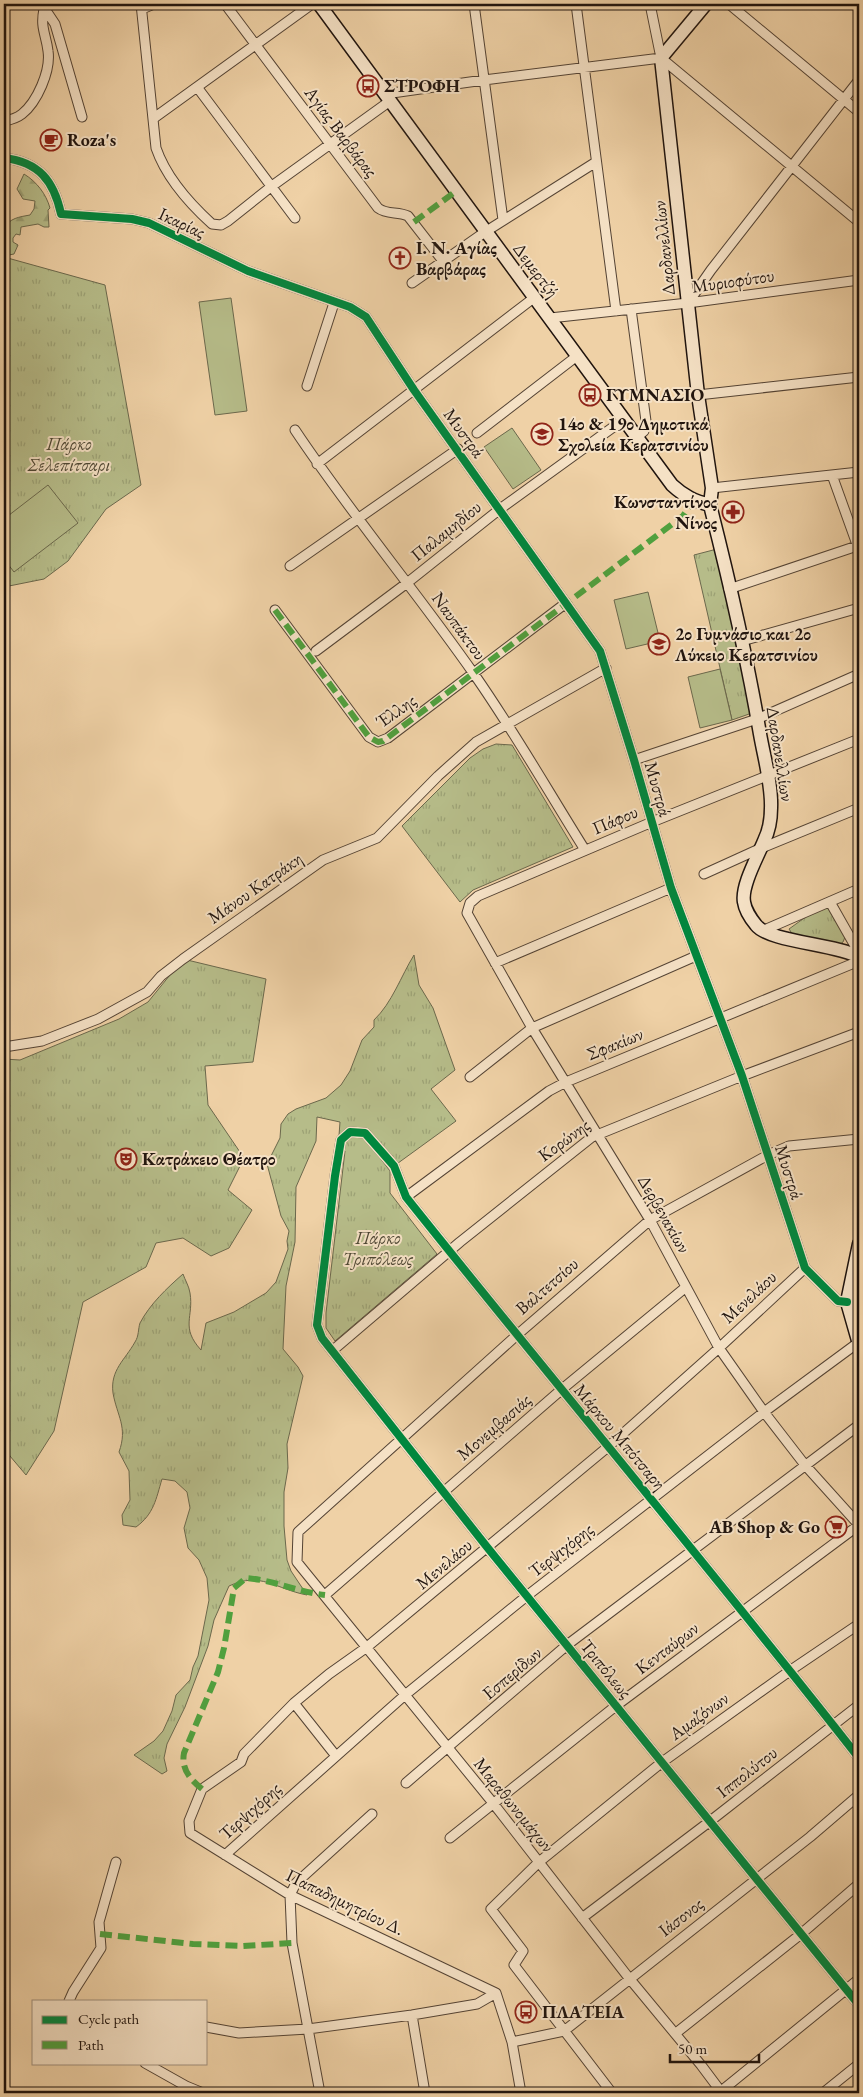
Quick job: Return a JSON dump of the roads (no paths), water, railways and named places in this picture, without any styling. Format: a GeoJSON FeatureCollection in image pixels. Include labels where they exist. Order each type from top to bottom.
{"type":"FeatureCollection","features":[{"type":"Feature","properties":{"kind":"street"},"geometry":{"type":"LineString","coordinates":[[154,4],[141,6],[156,148],[161,161],[200,214],[212,224],[221,225],[330,144],[388,97],[484,80],[662,58],[706,4]]}},
{"type":"Feature","properties":{"kind":"street","name":"Αγίας Βαρβάρας"},"geometry":{"type":"LineString","coordinates":[[225,4],[378,208],[388,213],[402,213],[408,216],[443,261]]}},
{"type":"Feature","properties":{"kind":"street"},"geometry":{"type":"LineString","coordinates":[[154,118],[312,4]]}},
{"type":"Feature","properties":{"kind":"street","name":"Δεμερτζή"},"geometry":{"type":"LineString","coordinates":[[319,4],[672,485],[681,494],[693,501],[710,504]]}},
{"type":"Feature","properties":{"kind":"street"},"geometry":{"type":"LineString","coordinates":[[474,4],[503,220]]}},
{"type":"Feature","properties":{"kind":"street"},"geometry":{"type":"LineString","coordinates":[[576,4],[616,311]]}},
{"type":"Feature","properties":{"kind":"street","name":"Δαρδανελλίων"},"geometry":{"type":"LineString","coordinates":[[650,4],[662,58],[698,395],[712,488]]}},
{"type":"Feature","properties":{"kind":"street"},"geometry":{"type":"LineString","coordinates":[[729,4],[859,112]]}},
{"type":"Feature","properties":{"kind":"street"},"geometry":{"type":"LineString","coordinates":[[44,6],[55,24],[82,117]]}},
{"type":"Feature","properties":{"kind":"street"},"geometry":{"type":"LineString","coordinates":[[4,121],[15,118],[26,110],[42,81],[49,51],[42,29],[44,6]]}},
{"type":"Feature","properties":{"kind":"street"},"geometry":{"type":"LineString","coordinates":[[662,58],[859,222]]}},
{"type":"Feature","properties":{"kind":"street"},"geometry":{"type":"LineString","coordinates":[[688,303],[710,270],[859,80]]}},
{"type":"Feature","properties":{"kind":"street"},"geometry":{"type":"LineString","coordinates":[[197,87],[296,218]]}},
{"type":"Feature","properties":{"kind":"street","name":"Ικαρίας"},"geometry":{"type":"LineString","coordinates":[[4,158],[14,159],[31,166],[44,175],[53,188],[61,214],[132,219],[149,223],[248,271],[350,307],[366,317]]}},
{"type":"Feature","properties":{"kind":"street"},"geometry":{"type":"LineString","coordinates":[[412,283],[503,220],[596,162]]}},
{"type":"Feature","properties":{"kind":"street","name":"Μυριοφύτου"},"geometry":{"type":"LineString","coordinates":[[550,318],[688,303],[859,280]]}},
{"type":"Feature","properties":{"kind":"street"},"geometry":{"type":"LineString","coordinates":[[317,464],[535,298]]}},
{"type":"Feature","properties":{"kind":"street"},"geometry":{"type":"LineString","coordinates":[[307,386],[334,302]]}},
{"type":"Feature","properties":{"kind":"street"},"geometry":{"type":"LineString","coordinates":[[631,309],[646,421],[644,431],[636,438]]}},
{"type":"Feature","properties":{"kind":"street","name":"Μυστρά"},"geometry":{"type":"LineString","coordinates":[[366,317],[414,390],[600,650],[671,888],[742,1076],[805,1268],[838,1301],[847,1302]]}},
{"type":"Feature","properties":{"kind":"street"},"geometry":{"type":"LineString","coordinates":[[478,434],[577,356]]}},
{"type":"Feature","properties":{"kind":"street"},"geometry":{"type":"LineString","coordinates":[[698,395],[859,377]]}},
{"type":"Feature","properties":{"kind":"street","name":"Παλαμηδίου"},"geometry":{"type":"LineString","coordinates":[[316,651],[407,583],[500,509],[623,420]]}},
{"type":"Feature","properties":{"kind":"street","name":"Ναυπάκτου"},"geometry":{"type":"LineString","coordinates":[[295,430],[358,520],[474,674],[585,850]]}},
{"type":"Feature","properties":{"kind":"street"},"geometry":{"type":"LineString","coordinates":[[290,566],[458,449]]}},
{"type":"Feature","properties":{"kind":"street"},"geometry":{"type":"LineString","coordinates":[[710,504],[712,488],[859,472]]}},
{"type":"Feature","properties":{"kind":"street"},"geometry":{"type":"LineString","coordinates":[[729,588],[858,549],[832,475]]}},
{"type":"Feature","properties":{"kind":"street","name":"Δαρδανελλίων"},"geometry":{"type":"LineString","coordinates":[[710,504],[742,641],[772,806],[764,842],[759,849],[748,882],[744,902],[757,927],[762,931]]}},
{"type":"Feature","properties":{"kind":"street","name":"Έλλης"},"geometry":{"type":"LineString","coordinates":[[275,610],[369,737],[378,742],[388,738],[566,603]]}},
{"type":"Feature","properties":{"kind":"street"},"geometry":{"type":"LineString","coordinates":[[742,641],[859,608]]}},
{"type":"Feature","properties":{"kind":"street","name":"Μάνου Κατράκη"},"geometry":{"type":"LineString","coordinates":[[4,1047],[42,1041],[88,1024],[147,992],[161,976],[323,860],[377,838],[438,776],[476,742],[606,668]]}},
{"type":"Feature","properties":{"kind":"street"},"geometry":{"type":"LineString","coordinates":[[634,760],[757,719],[859,674]]}},
{"type":"Feature","properties":{"kind":"street","name":"Πάφου"},"geometry":{"type":"LineString","coordinates":[[470,903],[478,896],[585,850],[859,739]]}},
{"type":"Feature","properties":{"kind":"street"},"geometry":{"type":"LineString","coordinates":[[704,874],[859,808]]}},
{"type":"Feature","properties":{"kind":"street"},"geometry":{"type":"LineString","coordinates":[[495,963],[671,888]]}},
{"type":"Feature","properties":{"kind":"street"},"geometry":{"type":"LineString","coordinates":[[762,931],[859,889]]}},
{"type":"Feature","properties":{"kind":"street"},"geometry":{"type":"LineString","coordinates":[[830,902],[859,953]]}},
{"type":"Feature","properties":{"kind":"street","name":"Δερβενακίων"},"geometry":{"type":"LineString","coordinates":[[470,903],[467,913],[532,1028],[650,1220],[719,1348],[764,1412],[859,1525]]}},
{"type":"Feature","properties":{"kind":"street"},"geometry":{"type":"LineString","coordinates":[[762,931],[849,951],[859,957]]}},
{"type":"Feature","properties":{"kind":"street"},"geometry":{"type":"LineString","coordinates":[[470,1077],[532,1028],[696,956]]}},
{"type":"Feature","properties":{"kind":"street","name":"Σφακίων"},"geometry":{"type":"LineString","coordinates":[[406,1197],[549,1091],[566,1082],[859,961]]}},
{"type":"Feature","properties":{"kind":"street","name":"Κορώνης"},"geometry":{"type":"LineString","coordinates":[[332,1351],[523,1191],[598,1133],[859,1032]]}},
{"type":"Feature","properties":{"kind":"street","name":"Τριπόλεως"},"geometry":{"type":"LineString","coordinates":[[365,1133],[350,1132],[341,1140],[317,1324],[322,1338],[487,1547],[528,1595],[567,1646],[617,1705],[661,1763],[859,2005]]}},
{"type":"Feature","properties":{"kind":"street","name":"Μάρκου Μπότσαρη"},"geometry":{"type":"LineString","coordinates":[[365,1133],[394,1166],[406,1197],[561,1390],[744,1610],[859,1758]]}},
{"type":"Feature","properties":{"kind":"street","name":"Βαλτετσίου"},"geometry":{"type":"LineString","coordinates":[[298,1532],[516,1335],[650,1220],[768,1155],[789,1146],[859,1139]]}},
{"type":"Feature","properties":{"kind":"street"},"geometry":{"type":"LineString","coordinates":[[859,1244],[847,1302],[859,1343]]}},
{"type":"Feature","properties":{"kind":"street","name":"Μενελάου"},"geometry":{"type":"LineString","coordinates":[[188,1829],[202,1789],[241,1762],[244,1754],[294,1704],[329,1674],[367,1648],[609,1446],[805,1268]]}},
{"type":"Feature","properties":{"kind":"street","name":"Μονεμβασιάς"},"geometry":{"type":"LineString","coordinates":[[325,1594],[561,1390],[686,1287]]}},
{"type":"Feature","properties":{"kind":"street","name":"Τερψιχόρης"},"geometry":{"type":"LineString","coordinates":[[225,1854],[405,1695],[528,1595],[764,1412],[859,1343]]}},
{"type":"Feature","properties":{"kind":"street","name":"Εσπερίδων"},"geometry":{"type":"LineString","coordinates":[[406,1783],[567,1646],[859,1425]]}},
{"type":"Feature","properties":{"kind":"street","name":"Κενταύρων"},"geometry":{"type":"LineString","coordinates":[[450,1838],[617,1705],[859,1525]]}},
{"type":"Feature","properties":{"kind":"street","name":"Μαραθωνομάχων"},"geometry":{"type":"LineString","coordinates":[[298,1532],[297,1562],[325,1594],[446,1748],[493,1803],[629,1978],[676,2033],[721,2092]]}},
{"type":"Feature","properties":{"kind":"street","name":"Αμαζόνων"},"geometry":{"type":"LineString","coordinates":[[564,2031],[514,1966],[523,1951],[491,1909],[496,1902],[519,1883],[539,1862],[661,1763],[859,1624]]}},
{"type":"Feature","properties":{"kind":"street"},"geometry":{"type":"LineString","coordinates":[[294,1704],[336,1756]]}},
{"type":"Feature","properties":{"kind":"street","name":"Ιππολύτου"},"geometry":{"type":"LineString","coordinates":[[582,1918],[859,1705]]}},
{"type":"Feature","properties":{"kind":"street","name":"Ιάσονος"},"geometry":{"type":"LineString","coordinates":[[512,2042],[564,2031],[810,1837],[859,1796]]}},
{"type":"Feature","properties":{"kind":"street"},"geometry":{"type":"LineString","coordinates":[[320,2093],[292,1943],[290,1895],[296,1883],[372,1814]]}},
{"type":"Feature","properties":{"kind":"street","name":"Παπαδημητρίου Δ."},"geometry":{"type":"LineString","coordinates":[[188,1829],[190,1833],[290,1895],[496,1992]]}},
{"type":"Feature","properties":{"kind":"street"},"geometry":{"type":"LineString","coordinates":[[69,2000],[72,1992],[101,1948],[99,1922],[116,1862]]}},
{"type":"Feature","properties":{"kind":"street"},"geometry":{"type":"LineString","coordinates":[[676,2033],[801,1934],[859,1884]]}},
{"type":"Feature","properties":{"kind":"street"},"geometry":{"type":"LineString","coordinates":[[721,2092],[859,1979]]}},
{"type":"Feature","properties":{"kind":"street"},"geometry":{"type":"LineString","coordinates":[[208,2028],[239,2033],[308,2029],[477,2004],[496,1992],[512,2042],[521,2093]]}},
{"type":"Feature","properties":{"kind":"street"},"geometry":{"type":"LineString","coordinates":[[412,2015],[425,2093]]}},
{"type":"Feature","properties":{"kind":"street"},"geometry":{"type":"LineString","coordinates":[[564,2031],[612,2093]]}},
{"type":"Feature","properties":{"kind":"street"},"geometry":{"type":"LineString","coordinates":[[147,2064],[186,2086],[203,2093]]}},
{"type":"Feature","properties":{"kind":"street"},"geometry":{"type":"LineString","coordinates":[[823,2093],[859,2064]]}},
{"type":"Feature","properties":{"kind":"place","name":"ΣΤΡΟΦΗ"},"geometry":{"type":"Point","coordinates":[368,86]}},
{"type":"Feature","properties":{"kind":"place","name":"Roza's"},"geometry":{"type":"Point","coordinates":[51,140]}},
{"type":"Feature","properties":{"kind":"place","name":"Ι. Ν. Αγίας Βαρβάρας"},"geometry":{"type":"Point","coordinates":[400,258]}},
{"type":"Feature","properties":{"kind":"place","name":"ΓΥΜΝΑΣΙΟ"},"geometry":{"type":"Point","coordinates":[590,395]}},
{"type":"Feature","properties":{"kind":"place","name":"14ο & 19ο Δημοτικά Σχολεία Κερατσινίου"},"geometry":{"type":"Point","coordinates":[542,434]}},
{"type":"Feature","properties":{"kind":"place","name":"Κωνσταντίνος Νίνος"},"geometry":{"type":"Point","coordinates":[733,512]}},
{"type":"Feature","properties":{"kind":"place","name":"2ο Γυμνάσιο και 2ο Λύκειο Κερατσινίου"},"geometry":{"type":"Point","coordinates":[659,644]}},
{"type":"Feature","properties":{"kind":"place","name":"Κατράκειο Θέατρο"},"geometry":{"type":"Point","coordinates":[126,1159]}},
{"type":"Feature","properties":{"kind":"place","name":"AB Shop & Go"},"geometry":{"type":"Point","coordinates":[836,1527]}},
{"type":"Feature","properties":{"kind":"place","name":"ΠΛΑΤΕΙΑ"},"geometry":{"type":"Point","coordinates":[526,2012]}},
{"type":"Feature","properties":{"kind":"park label","name":"Πάρκο Σελεπίτσαρι"},"geometry":{"type":"Point","coordinates":[69,454]}},
{"type":"Feature","properties":{"kind":"park label","name":"Πάρκο Τριπόλεως"},"geometry":{"type":"Point","coordinates":[378,1248]}}]}
